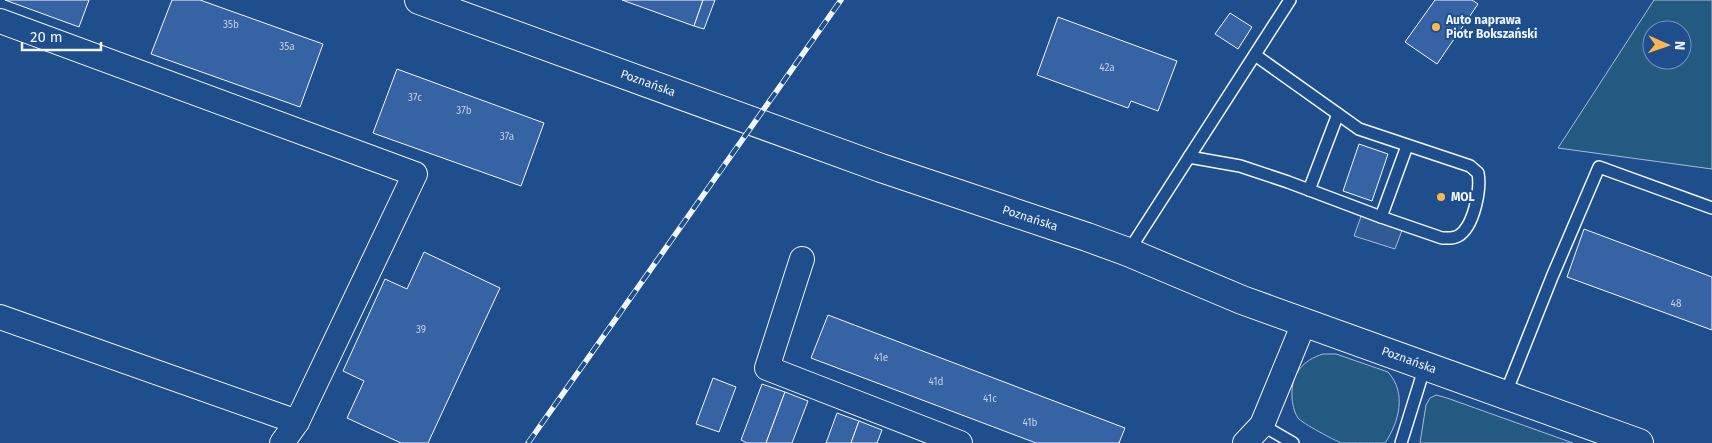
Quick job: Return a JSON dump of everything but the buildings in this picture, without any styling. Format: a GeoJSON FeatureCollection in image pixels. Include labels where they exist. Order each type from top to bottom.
{"type":"FeatureCollection","features":[{"type":"Feature","properties":{"kind":"main road","name":"Poznańska"},"geometry":{"type":"LineString","coordinates":[[419,0],[881,168],[1128,252],[1242,300],[1639,443]]}},
{"type":"Feature","properties":{"kind":"street"},"geometry":{"type":"LineString","coordinates":[[0,20],[415,174],[297,422],[282,443]]}},
{"type":"Feature","properties":{"kind":"street"},"geometry":{"type":"LineString","coordinates":[[802,259],[767,368],[960,443]]}},
{"type":"Feature","properties":{"kind":"street"},"geometry":{"type":"LineString","coordinates":[[0,317],[297,422]]}},
{"type":"Feature","properties":{"kind":"street"},"geometry":{"type":"LineString","coordinates":[[1245,443],[1262,425],[1304,323]]}},
{"type":"Feature","properties":{"kind":"lane"},"geometry":{"type":"LineString","coordinates":[[1128,252],[1290,0]]}},
{"type":"Feature","properties":{"kind":"lane"},"geometry":{"type":"LineString","coordinates":[[1189,157],[1240,166],[1442,238],[1459,236],[1464,230],[1474,208],[1479,181],[1478,173],[1470,166],[1359,130],[1255,55]]}},
{"type":"Feature","properties":{"kind":"lane"},"geometry":{"type":"LineString","coordinates":[[1308,190],[1338,114]]}},
{"type":"Feature","properties":{"kind":"lane"},"geometry":{"type":"LineString","coordinates":[[1381,217],[1407,146]]}},
{"type":"Feature","properties":{"kind":"lane"},"geometry":{"type":"LineString","coordinates":[[1505,395],[1552,277],[1599,167],[1712,208]]}},
{"type":"Feature","properties":{"kind":"lane"},"geometry":{"type":"LineString","coordinates":[[1400,443],[1425,366]]}},
{"type":"Feature","properties":{"kind":"lane"},"geometry":{"type":"LineString","coordinates":[[1262,425],[1293,443]]}},
{"type":"Feature","properties":{"kind":"shaded area"},"geometry":{"type":"Polygon","coordinates":[[[1654,0],[1712,0],[1712,169],[1558,148],[1654,0]]]}},
{"type":"Feature","properties":{"kind":"shaded area"},"geometry":{"type":"Polygon","coordinates":[[[1363,211],[1404,225],[1395,249],[1354,236],[1363,211]]]}},
{"type":"Feature","properties":{"kind":"shaded area"},"geometry":{"type":"Polygon","coordinates":[[[1323,354],[1336,354],[1388,372],[1394,380],[1398,389],[1399,408],[1394,426],[1385,443],[1342,443],[1319,432],[1298,418],[1292,399],[1292,388],[1296,375],[1304,364],[1323,354]]]}},
{"type":"Feature","properties":{"kind":"shaded area"},"geometry":{"type":"Polygon","coordinates":[[[1436,395],[1573,443],[1420,443],[1426,405],[1430,398],[1436,395]]]}},
{"type":"Feature","properties":{"kind":"railway"},"geometry":{"type":"LineString","coordinates":[[528,443],[841,0]]}},
{"type":"Feature","properties":{"kind":"place","name":"Auto naprawa Piotr Bokszański"},"geometry":{"type":"Point","coordinates":[1436,27]}},
{"type":"Feature","properties":{"kind":"place","name":"MOL"},"geometry":{"type":"Point","coordinates":[1441,197]}}]}
